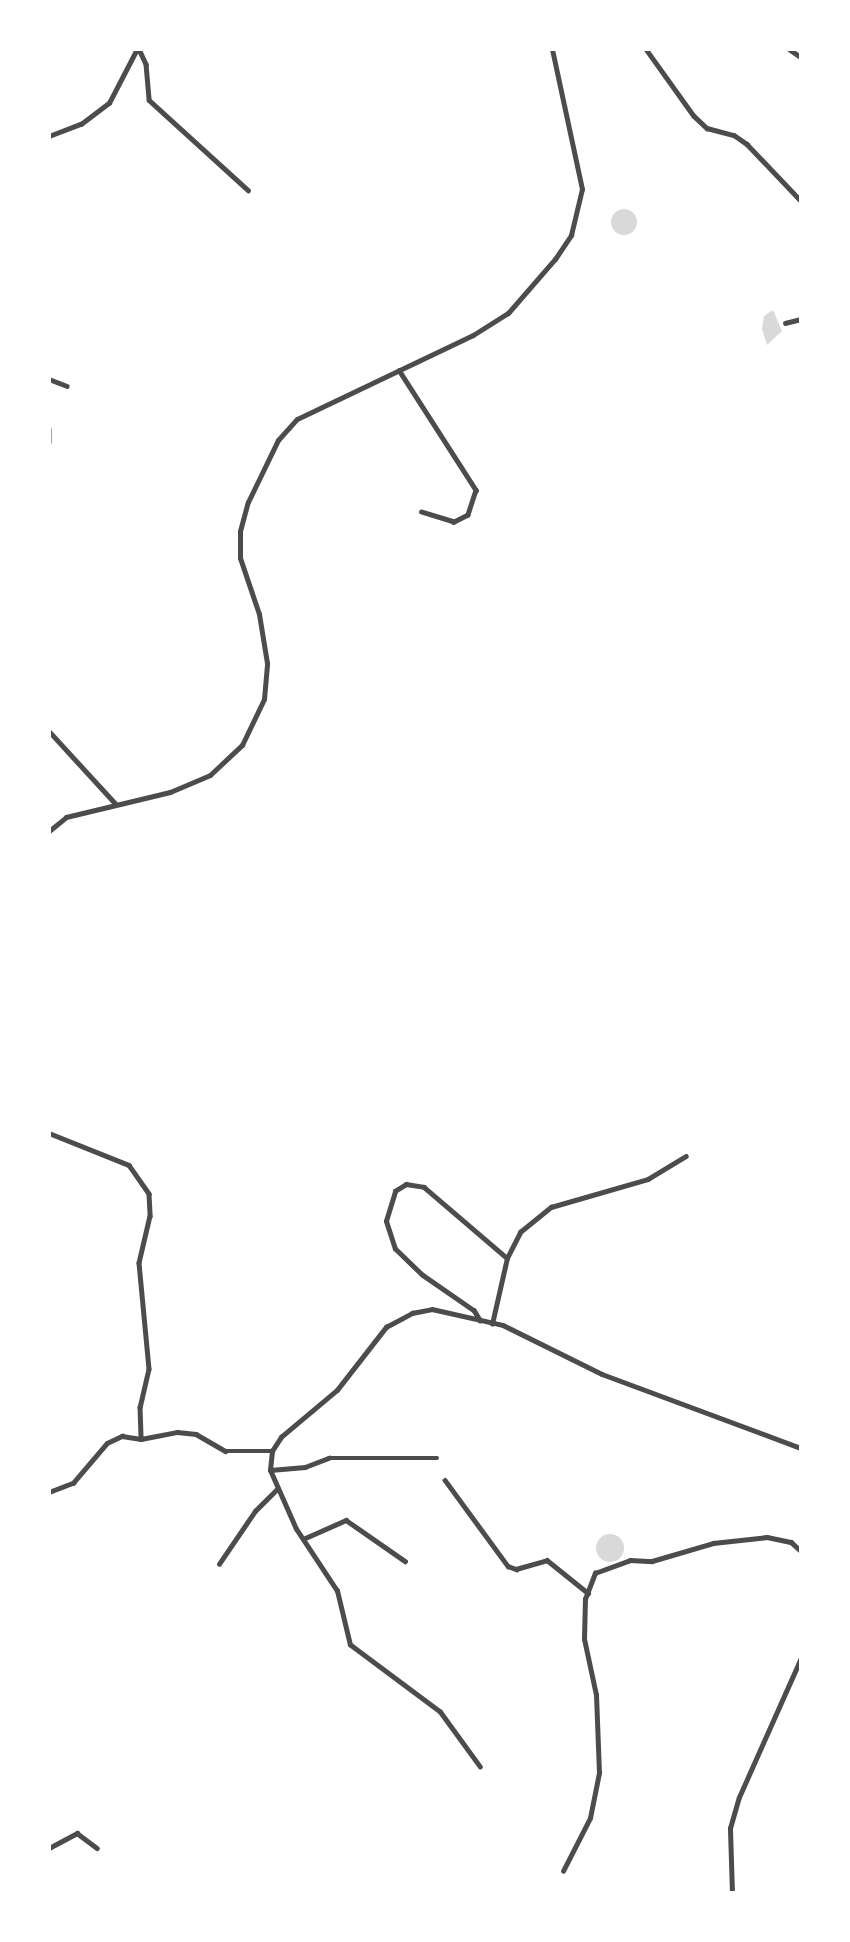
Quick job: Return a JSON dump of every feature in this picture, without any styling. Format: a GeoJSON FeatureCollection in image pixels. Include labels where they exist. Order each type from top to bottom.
{"type":"FeatureCollection","features":[{"type":"Feature","properties":{"kind":"street"},"geometry":{"type":"LineString","coordinates":[[49,136],[81,124],[109,103],[138,49]]}},
{"type":"Feature","properties":{"kind":"street"},"geometry":{"type":"LineString","coordinates":[[138,49],[146,64],[149,100],[248,190]]}},
{"type":"Feature","properties":{"kind":"street"},"geometry":{"type":"LineString","coordinates":[[49,831],[66,817],[115,803],[170,792],[210,775],[242,745],[264,699],[267,663],[259,614],[240,558],[240,531],[248,502],[278,439],[297,419],[508,313],[570,235],[579,208],[580,169],[552,49]]}},
{"type":"Feature","properties":{"kind":"street"},"geometry":{"type":"LineString","coordinates":[[646,49],[694,116],[707,128],[734,135],[747,144],[801,201]]}},
{"type":"Feature","properties":{"kind":"street"},"geometry":{"type":"LineString","coordinates":[[789,49],[801,57]]}},
{"type":"Feature","properties":{"kind":"street"},"geometry":{"type":"LineString","coordinates":[[785,323],[801,319]]}},
{"type":"Feature","properties":{"kind":"street"},"geometry":{"type":"LineString","coordinates":[[399,370],[476,490],[468,515],[454,522],[421,512]]}},
{"type":"Feature","properties":{"kind":"street"},"geometry":{"type":"LineString","coordinates":[[49,379],[67,386]]}},
{"type":"Feature","properties":{"kind":"street"},"geometry":{"type":"LineString","coordinates":[[49,429],[49,442]]}},
{"type":"Feature","properties":{"kind":"street"},"geometry":{"type":"LineString","coordinates":[[49,731],[115,803]]}},
{"type":"Feature","properties":{"kind":"street"},"geometry":{"type":"LineString","coordinates":[[49,1133],[129,1165],[143,1180],[149,1194],[150,1216],[139,1263],[149,1369],[140,1408],[141,1439]]}},
{"type":"Feature","properties":{"kind":"street"},"geometry":{"type":"LineString","coordinates":[[492,1324],[507,1258],[520,1232],[551,1207],[648,1179],[686,1156]]}},
{"type":"Feature","properties":{"kind":"street"},"geometry":{"type":"LineString","coordinates":[[480,1321],[474,1311],[422,1275],[395,1249],[386,1221],[396,1191],[406,1184],[424,1187],[507,1258]]}},
{"type":"Feature","properties":{"kind":"street"},"geometry":{"type":"LineString","coordinates":[[480,1767],[440,1712],[404,1681],[350,1645],[337,1591],[303,1539],[277,1489],[270,1469],[272,1451],[337,1390],[386,1327],[412,1313],[432,1309],[503,1325],[602,1374],[801,1448]]}},
{"type":"Feature","properties":{"kind":"street"},"geometry":{"type":"LineString","coordinates":[[49,1492],[74,1483],[113,1438],[141,1439],[177,1432],[195,1434],[225,1451],[272,1451]]}},
{"type":"Feature","properties":{"kind":"street"},"geometry":{"type":"LineString","coordinates":[[270,1469],[305,1467],[329,1458],[437,1458]]}},
{"type":"Feature","properties":{"kind":"street"},"geometry":{"type":"LineString","coordinates":[[444,1480],[508,1566],[516,1569],[547,1560],[588,1593]]}},
{"type":"Feature","properties":{"kind":"street"},"geometry":{"type":"LineString","coordinates":[[219,1564],[255,1511],[277,1489]]}},
{"type":"Feature","properties":{"kind":"street"},"geometry":{"type":"LineString","coordinates":[[303,1539],[346,1520],[405,1561]]}},
{"type":"Feature","properties":{"kind":"street"},"geometry":{"type":"LineString","coordinates":[[563,1871],[590,1818],[599,1773],[596,1695],[584,1639],[588,1593],[595,1573],[610,1564],[652,1561],[713,1543],[766,1536],[791,1542],[801,1551]]}},
{"type":"Feature","properties":{"kind":"street"},"geometry":{"type":"LineString","coordinates":[[732,1893],[730,1828],[739,1797],[801,1658]]}},
{"type":"Feature","properties":{"kind":"street"},"geometry":{"type":"LineString","coordinates":[[49,1848],[75,1833],[97,1848]]}},
{"type":"Feature","properties":{"kind":"shaded area"},"geometry":{"type":"Polygon","coordinates":[[[624,209],[633,213],[637,222],[633,231],[624,235],[615,231],[611,222],[615,213],[624,209]]]}},
{"type":"Feature","properties":{"kind":"shaded area"},"geometry":{"type":"Polygon","coordinates":[[[773,310],[782,331],[767,345],[762,329],[764,316],[773,310]]]}},
{"type":"Feature","properties":{"kind":"shaded area"},"geometry":{"type":"Polygon","coordinates":[[[610,1534],[620,1538],[624,1548],[620,1558],[610,1562],[600,1558],[596,1548],[600,1538],[610,1534]]]}}]}
